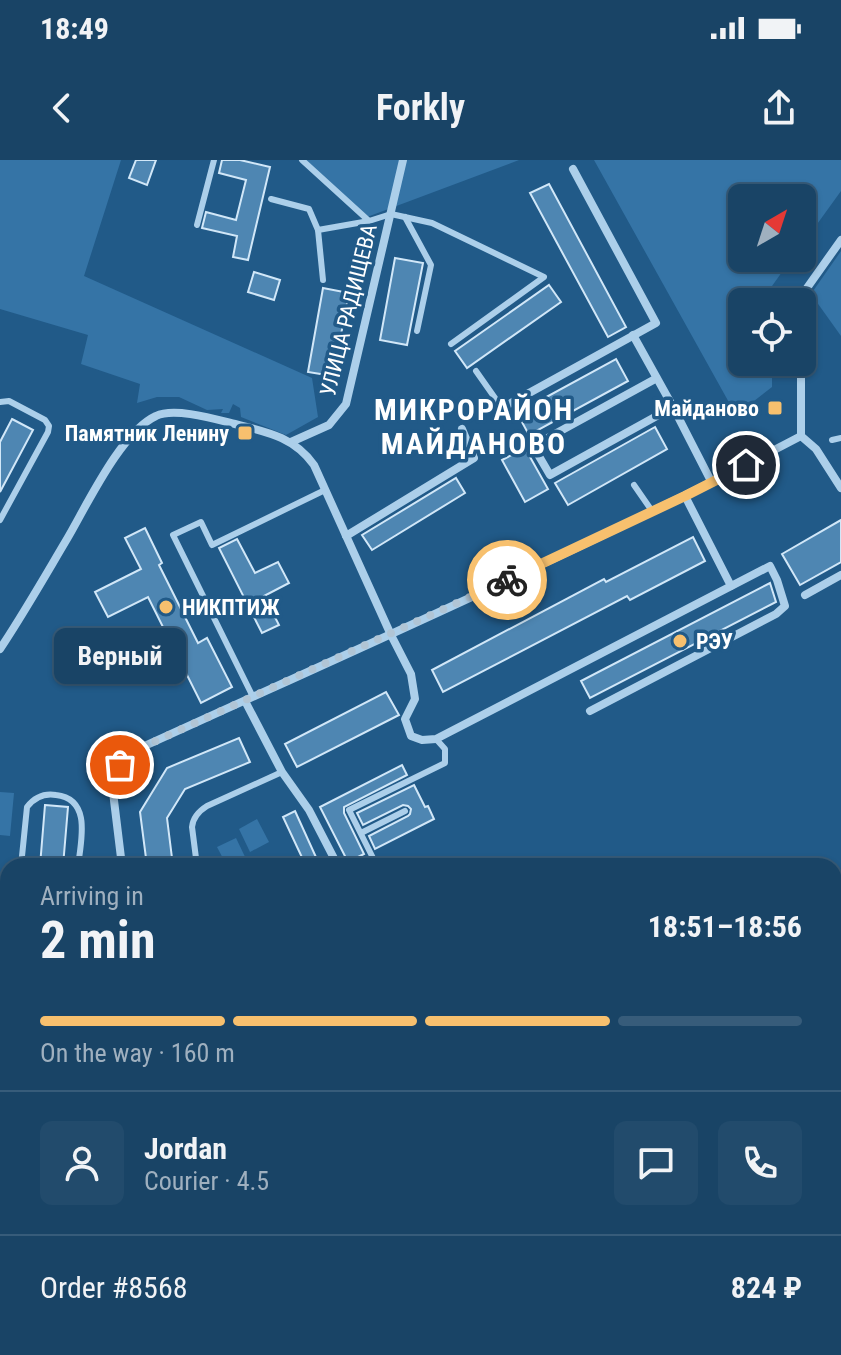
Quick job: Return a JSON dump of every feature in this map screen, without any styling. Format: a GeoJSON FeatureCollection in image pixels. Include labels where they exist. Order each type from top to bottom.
{"type":"FeatureCollection","features":[{"type":"Feature","properties":{"kind":"street","name":"УЛИЦА РАДИЩЕВА"},"geometry":{"type":"LineString","coordinates":[[291,442],[329,425],[346,404],[403,160]]}},
{"type":"Feature","properties":{"kind":"street"},"geometry":{"type":"LineString","coordinates":[[502,408],[656,323],[573,169]]}},
{"type":"Feature","properties":{"kind":"street"},"geometry":{"type":"LineString","coordinates":[[807,288],[841,240]]}},
{"type":"Feature","properties":{"kind":"street"},"geometry":{"type":"LineString","coordinates":[[633,335],[712,483]]}},
{"type":"Feature","properties":{"kind":"street"},"geometry":{"type":"LineString","coordinates":[[801,376],[801,436],[816,449],[841,488]]}},
{"type":"Feature","properties":{"kind":"street"},"geometry":{"type":"LineString","coordinates":[[657,378],[533,446],[550,475],[673,407]]}},
{"type":"Feature","properties":{"kind":"street"},"geometry":{"type":"LineString","coordinates":[[0,649],[111,462],[155,416],[170,412],[221,420],[275,434],[305,452],[314,465],[411,674],[415,699],[405,719],[411,736],[422,740],[436,739],[770,566],[785,606],[776,614],[590,711]]}},
{"type":"Feature","properties":{"kind":"street"},"geometry":{"type":"LineString","coordinates":[[346,536],[474,458],[462,429]]}},
{"type":"Feature","properties":{"kind":"street"},"geometry":{"type":"LineString","coordinates":[[121,858],[112,784],[120,765],[136,750],[391,635],[712,483],[801,436]]}},
{"type":"Feature","properties":{"kind":"street"},"geometry":{"type":"LineString","coordinates":[[685,496],[731,586]]}},
{"type":"Feature","properties":{"kind":"street"},"geometry":{"type":"LineString","coordinates":[[805,595],[841,575]]}},
{"type":"Feature","properties":{"kind":"street"},"geometry":{"type":"LineString","coordinates":[[249,699],[282,772],[309,810],[334,858]]}},
{"type":"Feature","properties":{"kind":"lane"},"geometry":{"type":"LineString","coordinates":[[197,225],[214,160]]}},
{"type":"Feature","properties":{"kind":"lane"},"geometry":{"type":"LineString","coordinates":[[302,160],[369,221]]}},
{"type":"Feature","properties":{"kind":"lane"},"geometry":{"type":"LineString","coordinates":[[271,199],[309,209],[318,230],[323,280]]}},
{"type":"Feature","properties":{"kind":"lane"},"geometry":{"type":"LineString","coordinates":[[318,230],[391,214],[432,223],[544,277],[451,344]]}},
{"type":"Feature","properties":{"kind":"lane"},"geometry":{"type":"LineString","coordinates":[[405,217],[431,265],[417,331]]}},
{"type":"Feature","properties":{"kind":"lane"},"geometry":{"type":"LineString","coordinates":[[476,371],[502,408]]}},
{"type":"Feature","properties":{"kind":"lane"},"geometry":{"type":"LineString","coordinates":[[0,402],[9,401],[45,420],[49,426],[0,520]]}},
{"type":"Feature","properties":{"kind":"lane"},"geometry":{"type":"LineString","coordinates":[[832,440],[841,438]]}},
{"type":"Feature","properties":{"kind":"lane"},"geometry":{"type":"LineString","coordinates":[[634,485],[652,511]]}},
{"type":"Feature","properties":{"kind":"lane"},"geometry":{"type":"LineString","coordinates":[[249,699],[173,535],[201,522],[212,545],[325,490]]}},
{"type":"Feature","properties":{"kind":"lane"},"geometry":{"type":"LineString","coordinates":[[373,858],[349,810],[445,763],[445,749],[436,739]]}},
{"type":"Feature","properties":{"kind":"lane"},"geometry":{"type":"LineString","coordinates":[[196,858],[192,827],[199,812],[282,772]]}},
{"type":"Feature","properties":{"kind":"lane"},"geometry":{"type":"LineString","coordinates":[[22,858],[27,807],[36,798],[54,794],[72,801],[80,810],[79,858]]}},
{"type":"Feature","properties":{"kind":"lane"},"geometry":{"type":"LineString","coordinates":[[361,833],[405,811]]}},
{"type":"Feature","properties":{"kind":"shaded area"},"geometry":{"type":"Polygon","coordinates":[[[0,160],[121,160],[84,276],[312,378],[318,417],[286,435],[241,417],[240,408],[233,404],[229,413],[221,413],[223,409],[207,410],[179,397],[157,397],[137,403],[140,384],[81,364],[88,335],[0,309],[0,160]]]}},
{"type":"Feature","properties":{"kind":"shaded area"},"geometry":{"type":"Polygon","coordinates":[[[306,160],[519,160],[367,217],[306,160]]]}},
{"type":"Feature","properties":{"kind":"shaded area"},"geometry":{"type":"Polygon","coordinates":[[[594,160],[841,160],[841,191],[816,226],[816,184],[728,184],[728,272],[782,272],[772,288],[728,288],[728,376],[772,376],[772,387],[736,415],[594,160]]]}},
{"type":"Feature","properties":{"kind":"shaded area"},"geometry":{"type":"Polygon","coordinates":[[[841,251],[841,336],[816,301],[815,288],[841,251]]]}},
{"type":"Feature","properties":{"kind":"shaded area"},"geometry":{"type":"Polygon","coordinates":[[[0,792],[14,793],[10,836],[0,835],[0,792]]]}},
{"type":"Feature","properties":{"kind":"shaded area"},"geometry":{"type":"Polygon","coordinates":[[[257,819],[269,842],[250,852],[239,829],[257,819]]]}},
{"type":"Feature","properties":{"kind":"shaded area"},"geometry":{"type":"Polygon","coordinates":[[[236,838],[246,858],[223,858],[217,847],[236,838]]]}},
{"type":"Feature","properties":{"kind":"building"},"geometry":{"type":"Polygon","coordinates":[[[136,160],[156,160],[147,185],[129,178],[136,160]]]}},
{"type":"Feature","properties":{"kind":"building"},"geometry":{"type":"Polygon","coordinates":[[[222,160],[240,160],[270,167],[248,260],[233,257],[237,236],[202,228],[206,212],[236,220],[246,180],[219,173],[222,160]]]}},
{"type":"Feature","properties":{"kind":"building"},"geometry":{"type":"Polygon","coordinates":[[[549,184],[626,327],[608,337],[530,193],[549,184]]]}},
{"type":"Feature","properties":{"kind":"building"},"geometry":{"type":"Polygon","coordinates":[[[395,258],[423,263],[407,345],[380,340],[395,258]]]}},
{"type":"Feature","properties":{"kind":"building"},"geometry":{"type":"Polygon","coordinates":[[[254,272],[280,280],[274,300],[248,292],[254,272]]]}},
{"type":"Feature","properties":{"kind":"building"},"geometry":{"type":"Polygon","coordinates":[[[549,285],[561,302],[467,368],[455,351],[549,285]]]}},
{"type":"Feature","properties":{"kind":"building"},"geometry":{"type":"Polygon","coordinates":[[[323,288],[349,293],[333,376],[308,372],[323,288]]]}},
{"type":"Feature","properties":{"kind":"building"},"geometry":{"type":"Polygon","coordinates":[[[616,359],[628,381],[529,435],[517,413],[616,359]]]}},
{"type":"Feature","properties":{"kind":"building"},"geometry":{"type":"Polygon","coordinates":[[[12,419],[33,430],[0,492],[0,442],[12,419]]]}},
{"type":"Feature","properties":{"kind":"building"},"geometry":{"type":"Polygon","coordinates":[[[655,427],[667,449],[568,505],[555,483],[655,427]]]}},
{"type":"Feature","properties":{"kind":"building"},"geometry":{"type":"Polygon","coordinates":[[[525,448],[548,489],[525,502],[502,460],[525,448]]]}},
{"type":"Feature","properties":{"kind":"building"},"geometry":{"type":"Polygon","coordinates":[[[456,478],[465,493],[372,550],[362,535],[456,478]]]}},
{"type":"Feature","properties":{"kind":"building"},"geometry":{"type":"Polygon","coordinates":[[[841,520],[841,562],[800,585],[782,554],[841,520]]]}},
{"type":"Feature","properties":{"kind":"building","name":"НИКПТИЖ"},"geometry":{"type":"Polygon","coordinates":[[[145,528],[162,563],[159,565],[198,643],[207,638],[232,687],[201,703],[148,597],[108,617],[95,592],[141,569],[125,538],[145,528]]]}},
{"type":"Feature","properties":{"kind":"building"},"geometry":{"type":"Polygon","coordinates":[[[693,537],[705,561],[630,600],[627,596],[443,692],[432,670],[604,579],[606,582],[693,537]]]}},
{"type":"Feature","properties":{"kind":"building"},"geometry":{"type":"Polygon","coordinates":[[[237,539],[255,573],[278,562],[289,583],[264,596],[279,625],[262,633],[219,548],[237,539]]]}},
{"type":"Feature","properties":{"kind":"building","name":"РЭУ"},"geometry":{"type":"Polygon","coordinates":[[[770,583],[776,602],[590,698],[581,681],[770,583]]]}},
{"type":"Feature","properties":{"kind":"building"},"geometry":{"type":"Polygon","coordinates":[[[386,692],[399,715],[297,767],[285,744],[386,692]]]}},
{"type":"Feature","properties":{"kind":"building"},"geometry":{"type":"Polygon","coordinates":[[[239,738],[250,762],[185,789],[167,818],[172,858],[146,858],[140,812],[167,768],[239,738]]]}},
{"type":"Feature","properties":{"kind":"building"},"geometry":{"type":"Polygon","coordinates":[[[402,765],[407,775],[344,807],[364,854],[359,858],[346,858],[320,807],[402,765]]]}},
{"type":"Feature","properties":{"kind":"building"},"geometry":{"type":"Polygon","coordinates":[[[414,785],[434,819],[375,849],[369,836],[408,816],[411,809],[403,805],[363,825],[357,813],[414,785]]]}},
{"type":"Feature","properties":{"kind":"building"},"geometry":{"type":"Polygon","coordinates":[[[45,805],[68,807],[64,858],[41,858],[45,805]]]}},
{"type":"Feature","properties":{"kind":"building"},"geometry":{"type":"Polygon","coordinates":[[[295,811],[316,858],[302,858],[283,817],[295,811]]]}},
{"type":"Feature","properties":{"kind":"way so far"},"geometry":{"type":"LineString","coordinates":[[120,765],[136,750],[507,580]]}},
{"type":"Feature","properties":{"kind":"place","name":"Майданово"},"geometry":{"type":"Point","coordinates":[775,408]}},
{"type":"Feature","properties":{"kind":"place","name":"Памятник Ленину"},"geometry":{"type":"Point","coordinates":[245,433]}},
{"type":"Feature","properties":{"kind":"place","name":"НИКПТИЖ"},"geometry":{"type":"Point","coordinates":[166,607]}},
{"type":"Feature","properties":{"kind":"place","name":"РЭУ"},"geometry":{"type":"Point","coordinates":[680,641]}},
{"type":"Feature","properties":{"kind":"place","name":"Верный"},"geometry":{"type":"Point","coordinates":[120,765]}},
{"type":"Feature","properties":{"kind":"district","name":"МИКРОРАЙОН МАЙДАНОВО"},"geometry":{"type":"Point","coordinates":[474,427]}},
{"type":"Feature","properties":{"kind":"route"},"geometry":{"type":"LineString","coordinates":[[507,580],[746,465]]}}]}
